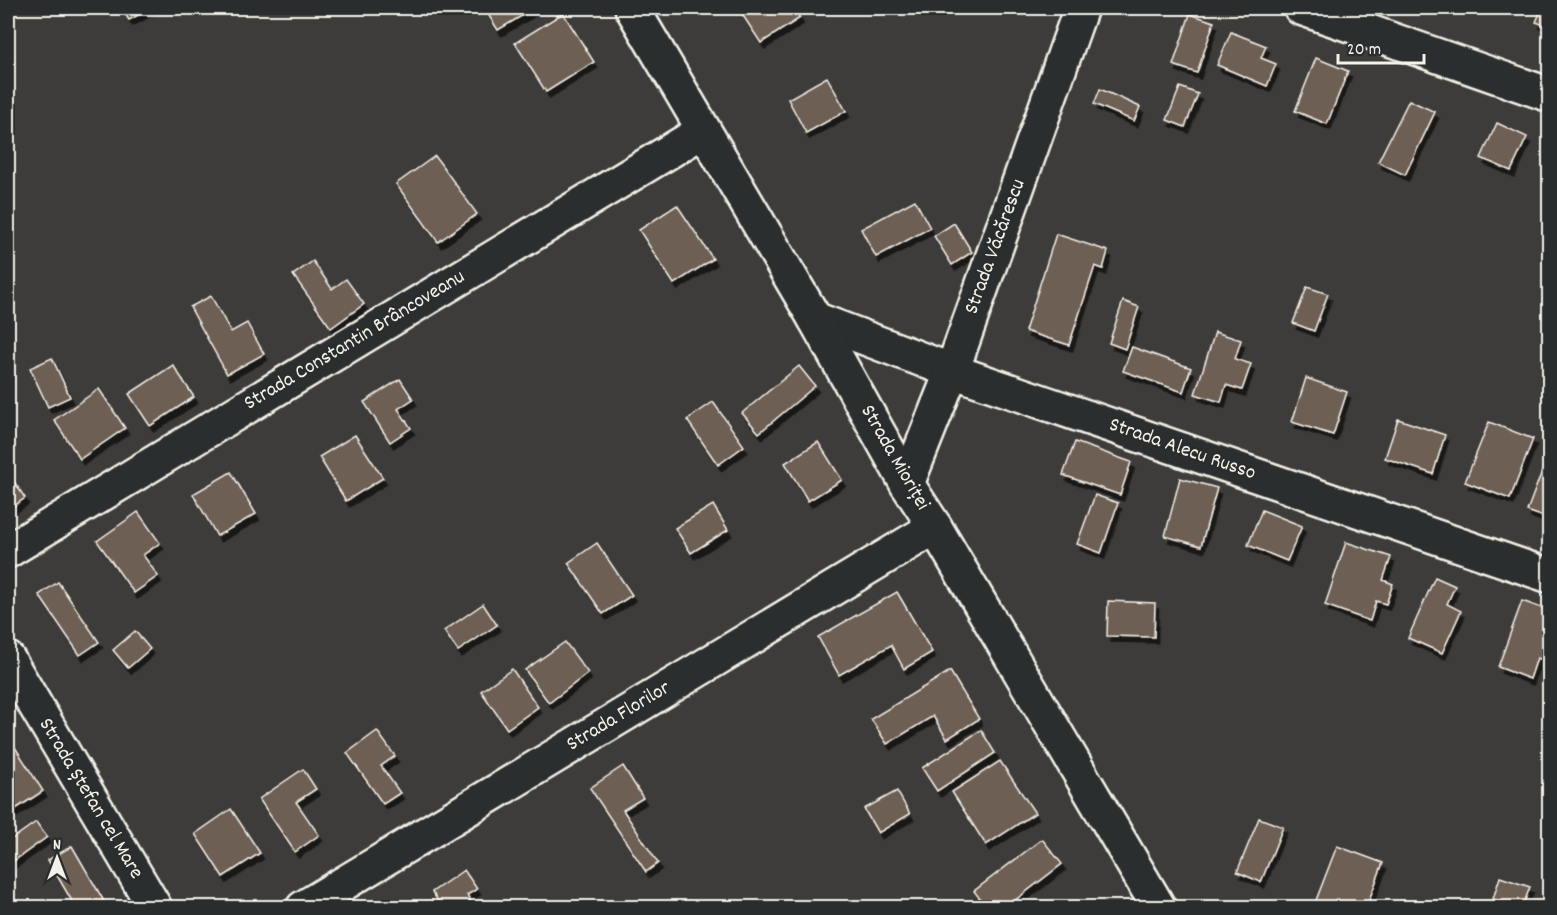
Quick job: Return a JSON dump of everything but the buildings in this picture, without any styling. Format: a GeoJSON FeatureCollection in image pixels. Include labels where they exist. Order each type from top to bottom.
{"type":"FeatureCollection","features":[{"type":"Feature","properties":{"kind":"street","name":"Strada Mioriței"},"geometry":{"type":"LineString","coordinates":[[632,8],[815,319],[907,484],[935,527],[1159,908]]}},
{"type":"Feature","properties":{"kind":"street","name":"Strada Văcărescu"},"geometry":{"type":"LineString","coordinates":[[907,484],[952,371],[1081,8]]}},
{"type":"Feature","properties":{"kind":"street"},"geometry":{"type":"LineString","coordinates":[[1301,8],[1550,94]]}},
{"type":"Feature","properties":{"kind":"street","name":"Strada Constantin Brâncoveanu"},"geometry":{"type":"LineString","coordinates":[[8,551],[703,131]]}},
{"type":"Feature","properties":{"kind":"street","name":"Strada Alecu Russo"},"geometry":{"type":"LineString","coordinates":[[815,319],[952,371],[1550,576]]}},
{"type":"Feature","properties":{"kind":"street","name":"Strada Florilor"},"geometry":{"type":"LineString","coordinates":[[303,908],[935,527]]}},
{"type":"Feature","properties":{"kind":"street","name":"Strada Ștefan cel Mare"},"geometry":{"type":"LineString","coordinates":[[8,659],[155,908]]}}]}
